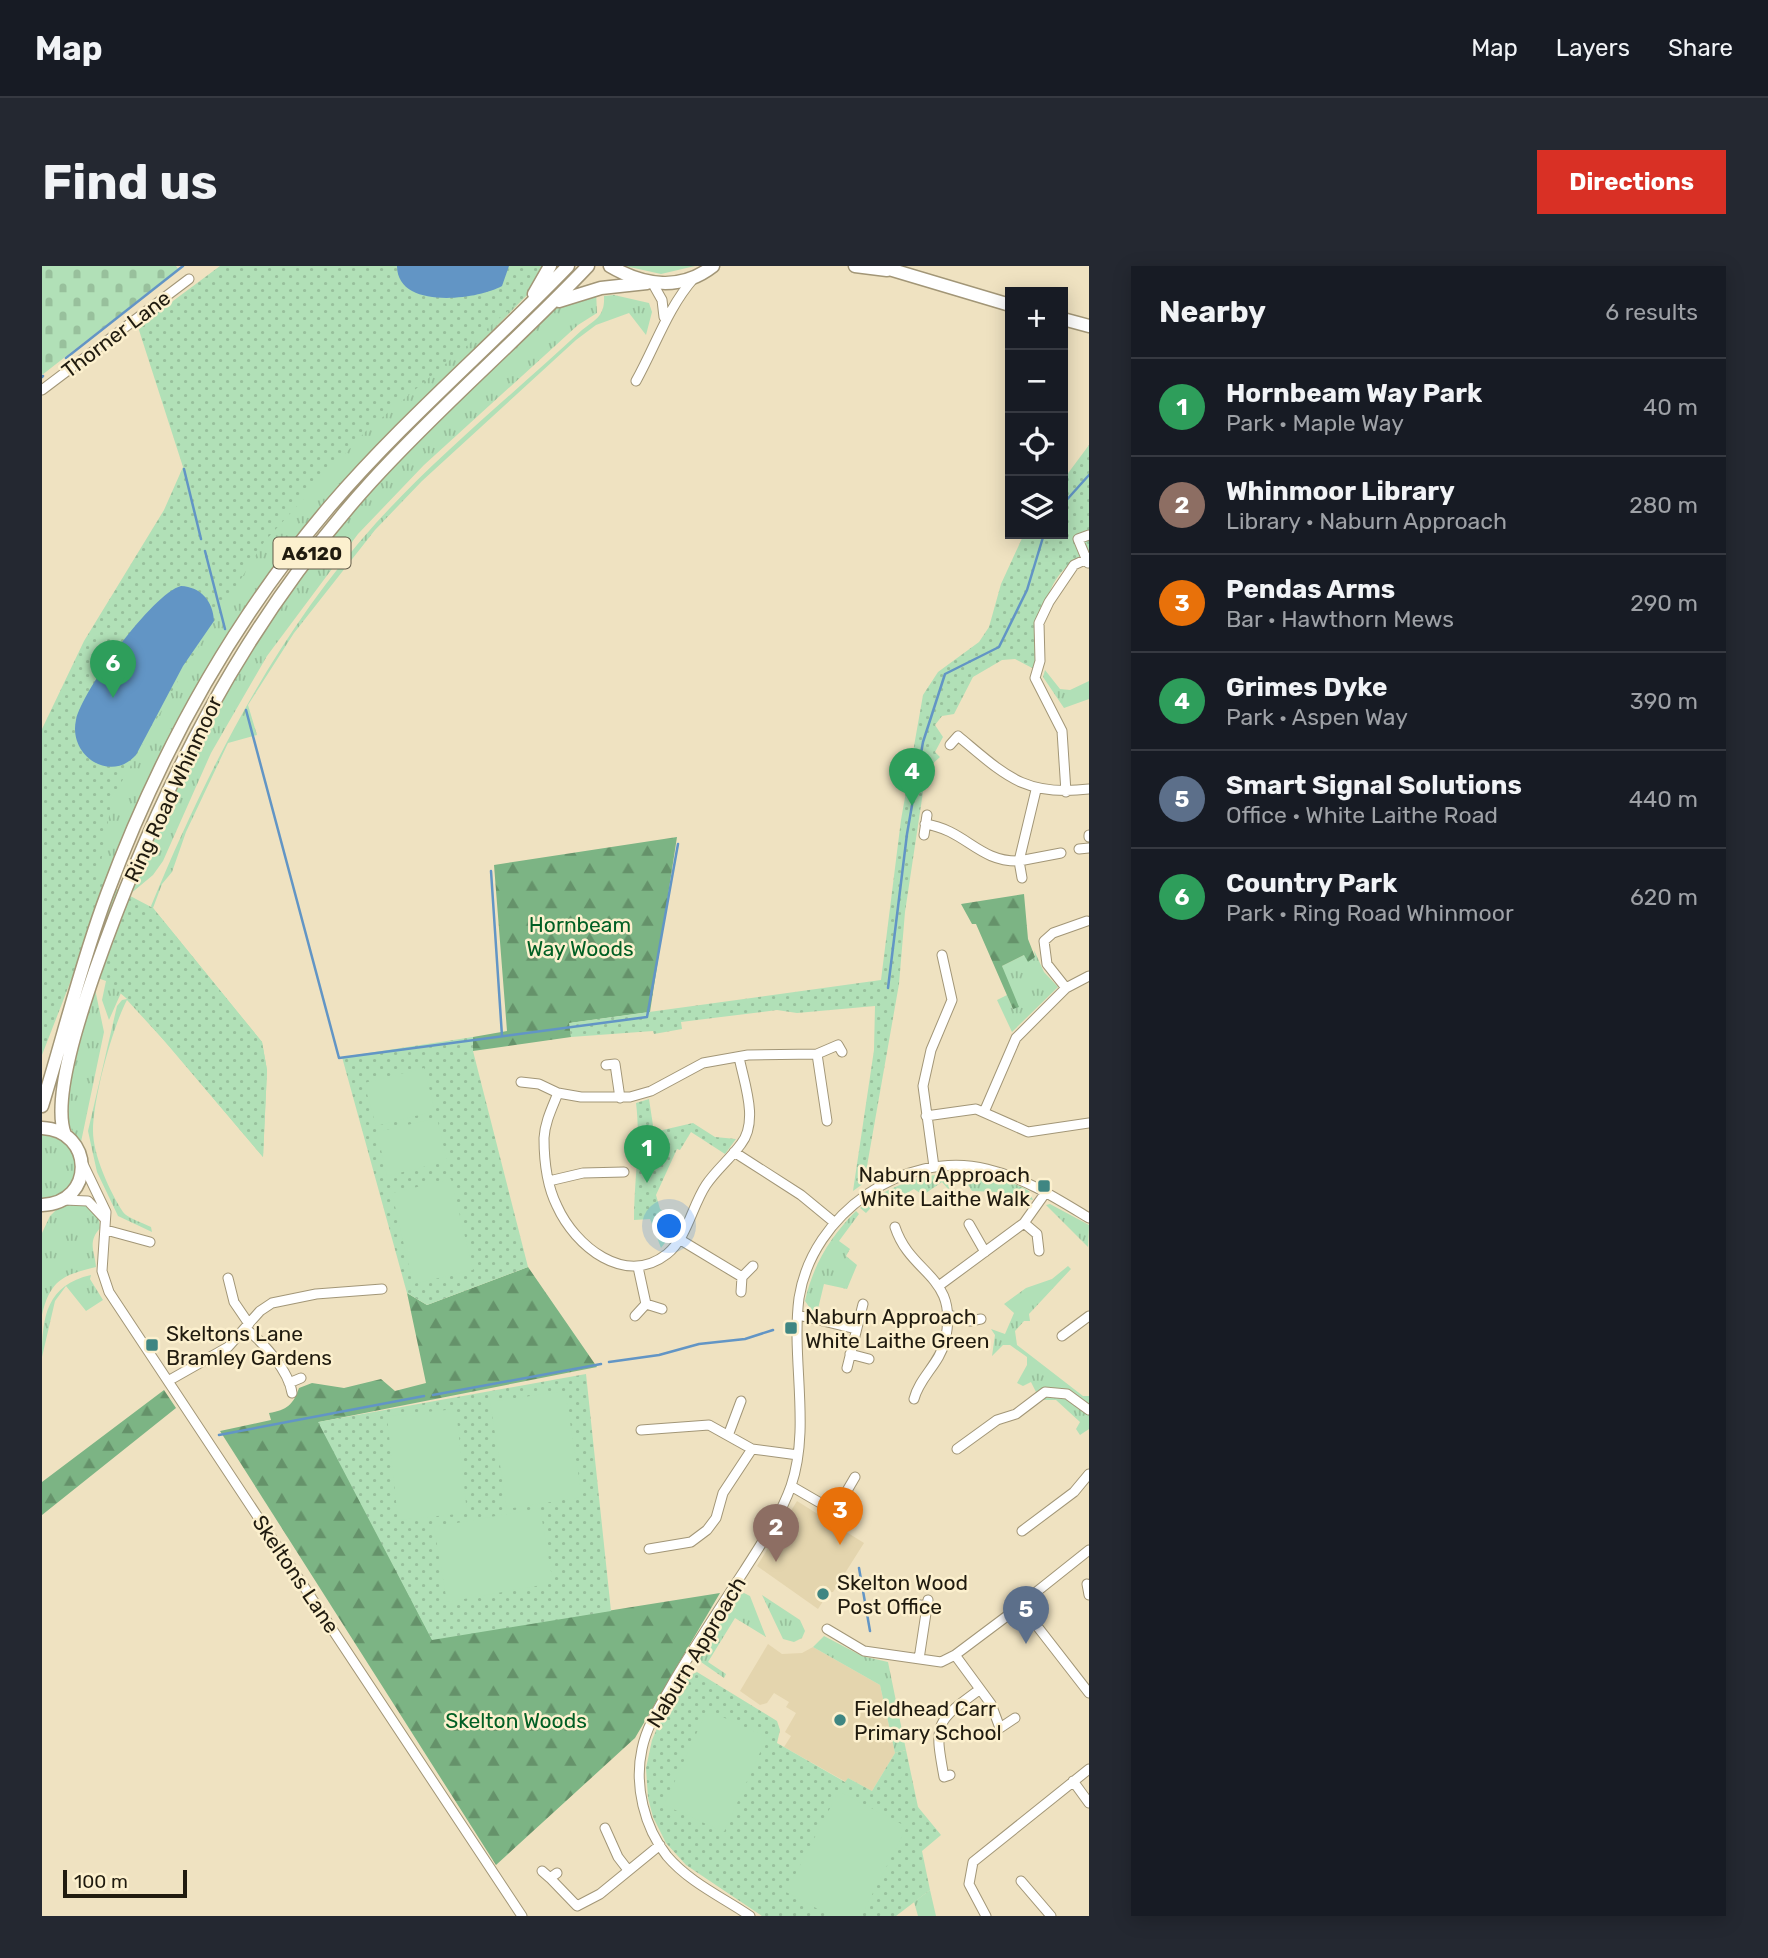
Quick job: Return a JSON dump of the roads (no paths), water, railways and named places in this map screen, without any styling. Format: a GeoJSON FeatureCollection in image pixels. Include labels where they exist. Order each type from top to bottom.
{"type":"FeatureCollection","features":[{"type":"Feature","properties":{"kind":"highway","name":"Ring Road Whinmoor"},"geometry":{"type":"LineString","coordinates":[[527,306],[550,266]]}},
{"type":"Feature","properties":{"kind":"highway","name":"Ring Road Whinmoor"},"geometry":{"type":"LineString","coordinates":[[65,1135],[59,1118],[60,1104],[106,896],[180,730],[227,649],[280,571],[358,474],[568,266]]}},
{"type":"Feature","properties":{"kind":"highway","name":"Ring Road Whinmoor"},"geometry":{"type":"LineString","coordinates":[[42,1106],[87,974],[159,807],[204,716],[243,650],[294,577],[371,482],[588,266]]}},
{"type":"Feature","properties":{"kind":"highway"},"geometry":{"type":"LineString","coordinates":[[611,266],[650,283]]}},
{"type":"Feature","properties":{"kind":"highway"},"geometry":{"type":"LineString","coordinates":[[694,278],[713,266]]}},
{"type":"Feature","properties":{"kind":"highway"},"geometry":{"type":"LineString","coordinates":[[855,266],[883,268],[1005,304]]}},
{"type":"Feature","properties":{"kind":"highway","name":"Ring Road Whinmoor"},"geometry":{"type":"LineString","coordinates":[[551,305],[584,292],[694,278]]}},
{"type":"Feature","properties":{"kind":"highway"},"geometry":{"type":"LineString","coordinates":[[1068,320],[1089,326]]}},
{"type":"Feature","properties":{"kind":"highway"},"geometry":{"type":"LineString","coordinates":[[42,1128],[65,1135],[77,1147],[82,1162],[80,1181],[42,1217]]}},
{"type":"Feature","properties":{"kind":"highway"},"geometry":{"type":"LineString","coordinates":[[42,1206],[60,1202]]}},
{"type":"Feature","properties":{"kind":"street"},"geometry":{"type":"LineString","coordinates":[[636,381],[650,355],[664,317],[694,278]]}},
{"type":"Feature","properties":{"kind":"street","name":"Thorner Lane"},"geometry":{"type":"LineString","coordinates":[[42,390],[189,279]]}},
{"type":"Feature","properties":{"kind":"street"},"geometry":{"type":"LineString","coordinates":[[650,283],[662,300],[664,317]]}},
{"type":"Feature","properties":{"kind":"street"},"geometry":{"type":"LineString","coordinates":[[1066,792],[1062,731],[1035,678],[1040,661],[1040,623],[1060,582],[1074,565],[1088,561],[1078,539],[1089,535]]}},
{"type":"Feature","properties":{"kind":"street"},"geometry":{"type":"LineString","coordinates":[[950,745],[955,734],[1010,778],[1036,790],[1066,792],[1089,789]]}},
{"type":"Feature","properties":{"kind":"street"},"geometry":{"type":"LineString","coordinates":[[1022,878],[1020,861],[1036,790]]}},
{"type":"Feature","properties":{"kind":"street"},"geometry":{"type":"LineString","coordinates":[[924,835],[926,820],[946,827],[984,855],[1003,862],[1061,853]]}},
{"type":"Feature","properties":{"kind":"street"},"geometry":{"type":"LineString","coordinates":[[1066,988],[1047,964],[1044,941],[1053,933],[1087,921]]}},
{"type":"Feature","properties":{"kind":"street"},"geometry":{"type":"LineString","coordinates":[[934,1167],[923,1086],[926,1068],[952,1000],[942,955]]}},
{"type":"Feature","properties":{"kind":"street"},"geometry":{"type":"LineString","coordinates":[[984,1112],[1016,1038],[1066,988],[1089,976]]}},
{"type":"Feature","properties":{"kind":"street"},"geometry":{"type":"LineString","coordinates":[[521,1082],[539,1084],[558,1093],[594,1099],[620,1098],[651,1091],[703,1063],[739,1057],[817,1054],[838,1045],[842,1052]]}},
{"type":"Feature","properties":{"kind":"street"},"geometry":{"type":"LineString","coordinates":[[817,1054],[827,1121]]}},
{"type":"Feature","properties":{"kind":"street"},"geometry":{"type":"LineString","coordinates":[[558,1093],[545,1127],[549,1181],[557,1207],[582,1243],[608,1260],[638,1267],[657,1261],[679,1240],[699,1196],[743,1142],[750,1123],[739,1057]]}},
{"type":"Feature","properties":{"kind":"street"},"geometry":{"type":"LineString","coordinates":[[606,1065],[615,1064],[620,1098]]}},
{"type":"Feature","properties":{"kind":"street"},"geometry":{"type":"LineString","coordinates":[[926,1116],[967,1109],[984,1112],[1028,1132],[1050,1134],[1089,1123]]}},
{"type":"Feature","properties":{"kind":"street"},"geometry":{"type":"LineString","coordinates":[[734,1152],[801,1195],[835,1223]]}},
{"type":"Feature","properties":{"kind":"street","name":"Skeltons Lane"},"geometry":{"type":"LineString","coordinates":[[82,1162],[103,1203],[107,1226],[101,1258],[103,1281],[522,1916]]}},
{"type":"Feature","properties":{"kind":"street","name":"Naburn Approach"},"geometry":{"type":"LineString","coordinates":[[745,1915],[687,1874],[660,1845],[644,1811],[639,1784],[645,1737],[682,1668],[780,1512],[791,1486],[798,1455],[798,1315],[806,1271],[821,1240],[835,1223],[875,1188],[906,1174],[934,1167],[986,1168],[1018,1178],[1089,1218]]}},
{"type":"Feature","properties":{"kind":"street"},"geometry":{"type":"LineString","coordinates":[[549,1181],[583,1173],[624,1172]]}},
{"type":"Feature","properties":{"kind":"street"},"geometry":{"type":"LineString","coordinates":[[940,1284],[1024,1223],[1046,1192]]}},
{"type":"Feature","properties":{"kind":"street"},"geometry":{"type":"LineString","coordinates":[[60,1202],[88,1201],[107,1226],[150,1242]]}},
{"type":"Feature","properties":{"kind":"street"},"geometry":{"type":"LineString","coordinates":[[970,1223],[985,1252]]}},
{"type":"Feature","properties":{"kind":"street"},"geometry":{"type":"LineString","coordinates":[[1024,1223],[1037,1234],[1039,1251]]}},
{"type":"Feature","properties":{"kind":"street"},"geometry":{"type":"LineString","coordinates":[[895,1227],[902,1246],[940,1284],[949,1315],[944,1344],[916,1390],[914,1399]]}},
{"type":"Feature","properties":{"kind":"street"},"geometry":{"type":"LineString","coordinates":[[679,1240],[742,1277]]}},
{"type":"Feature","properties":{"kind":"street"},"geometry":{"type":"LineString","coordinates":[[741,1292],[742,1277],[753,1266]]}},
{"type":"Feature","properties":{"kind":"street"},"geometry":{"type":"LineString","coordinates":[[638,1267],[646,1304]]}},
{"type":"Feature","properties":{"kind":"street"},"geometry":{"type":"LineString","coordinates":[[229,1278],[234,1302],[290,1388],[301,1378]]}},
{"type":"Feature","properties":{"kind":"street"},"geometry":{"type":"LineString","coordinates":[[168,1381],[217,1355],[260,1311],[290,1298],[382,1289]]}},
{"type":"Feature","properties":{"kind":"street"},"geometry":{"type":"LineString","coordinates":[[646,1304],[662,1309]]}},
{"type":"Feature","properties":{"kind":"street"},"geometry":{"type":"LineString","coordinates":[[635,1316],[646,1304]]}},
{"type":"Feature","properties":{"kind":"street"},"geometry":{"type":"LineString","coordinates":[[847,1368],[863,1304]]}},
{"type":"Feature","properties":{"kind":"street"},"geometry":{"type":"LineString","coordinates":[[798,1315],[856,1329]]}},
{"type":"Feature","properties":{"kind":"street"},"geometry":{"type":"LineString","coordinates":[[949,1315],[970,1321],[981,1319]]}},
{"type":"Feature","properties":{"kind":"street"},"geometry":{"type":"LineString","coordinates":[[1062,1336],[1089,1316]]}},
{"type":"Feature","properties":{"kind":"street"},"geometry":{"type":"LineString","coordinates":[[850,1354],[869,1359]]}},
{"type":"Feature","properties":{"kind":"street"},"geometry":{"type":"LineString","coordinates":[[957,1449],[997,1420],[1016,1415],[1045,1392],[1068,1394],[1089,1410]]}},
{"type":"Feature","properties":{"kind":"street"},"geometry":{"type":"LineString","coordinates":[[729,1433],[741,1401]]}},
{"type":"Feature","properties":{"kind":"street"},"geometry":{"type":"LineString","coordinates":[[641,1430],[709,1424],[752,1448],[798,1455]]}},
{"type":"Feature","properties":{"kind":"street"},"geometry":{"type":"LineString","coordinates":[[649,1549],[691,1542],[707,1530],[716,1518],[723,1493],[752,1448]]}},
{"type":"Feature","properties":{"kind":"street"},"geometry":{"type":"LineString","coordinates":[[1022,1531],[1074,1492],[1089,1474]]}},
{"type":"Feature","properties":{"kind":"street"},"geometry":{"type":"LineString","coordinates":[[791,1486],[829,1508],[841,1501],[855,1477]]}},
{"type":"Feature","properties":{"kind":"street"},"geometry":{"type":"LineString","coordinates":[[841,1501],[855,1509]]}},
{"type":"Feature","properties":{"kind":"street"},"geometry":{"type":"LineString","coordinates":[[827,1629],[864,1651],[941,1662],[955,1655],[1007,1616],[1024,1608],[1035,1593],[1089,1550]]}},
{"type":"Feature","properties":{"kind":"street"},"geometry":{"type":"LineString","coordinates":[[1087,1584],[1089,1595]]}},
{"type":"Feature","properties":{"kind":"street"},"geometry":{"type":"LineString","coordinates":[[914,1604],[928,1603],[919,1659]]}},
{"type":"Feature","properties":{"kind":"street"},"geometry":{"type":"LineString","coordinates":[[1024,1608],[1089,1693]]}},
{"type":"Feature","properties":{"kind":"street"},"geometry":{"type":"LineString","coordinates":[[955,1655],[991,1704],[1000,1728],[1014,1717]]}},
{"type":"Feature","properties":{"kind":"street"},"geometry":{"type":"LineString","coordinates":[[950,1775],[944,1777],[937,1738],[940,1727],[948,1712],[979,1690]]}},
{"type":"Feature","properties":{"kind":"street"},"geometry":{"type":"LineString","coordinates":[[986,1916],[969,1884],[973,1862],[1089,1769]]}},
{"type":"Feature","properties":{"kind":"street"},"geometry":{"type":"LineString","coordinates":[[1073,1781],[1089,1803]]}},
{"type":"Feature","properties":{"kind":"street"},"geometry":{"type":"LineString","coordinates":[[605,1828],[618,1857],[628,1870]]}},
{"type":"Feature","properties":{"kind":"street"},"geometry":{"type":"LineString","coordinates":[[542,1871],[553,1876],[577,1906],[600,1894],[660,1845]]}},
{"type":"Feature","properties":{"kind":"street"},"geometry":{"type":"LineString","coordinates":[[1021,1881],[1051,1916]]}},
{"type":"Feature","properties":{"kind":"water"},"geometry":{"type":"Polygon","coordinates":[[[397,266],[509,266],[502,286],[475,295],[440,298],[410,290],[400,280],[397,266]]]}},
{"type":"Feature","properties":{"kind":"water"},"geometry":{"type":"Polygon","coordinates":[[[181,586],[194,589],[205,596],[214,621],[183,666],[136,755],[115,767],[93,762],[78,744],[75,733],[81,706],[104,667],[137,624],[169,593],[181,586]]]}},
{"type":"Feature","properties":{"kind":"waterway"},"geometry":{"type":"LineString","coordinates":[[66,358],[183,266]]}},
{"type":"Feature","properties":{"kind":"waterway"},"geometry":{"type":"LineString","coordinates":[[184,469],[201,539]]}},
{"type":"Feature","properties":{"kind":"waterway"},"geometry":{"type":"LineString","coordinates":[[1068,498],[1089,475]]}},
{"type":"Feature","properties":{"kind":"waterway"},"geometry":{"type":"LineString","coordinates":[[888,988],[907,834],[923,742],[945,674],[999,647],[1027,590],[1042,539]]}},
{"type":"Feature","properties":{"kind":"waterway"},"geometry":{"type":"LineString","coordinates":[[205,551],[225,629]]}},
{"type":"Feature","properties":{"kind":"waterway"},"geometry":{"type":"LineString","coordinates":[[246,710],[339,1058],[647,1017],[678,844]]}},
{"type":"Feature","properties":{"kind":"waterway"},"geometry":{"type":"LineString","coordinates":[[491,871],[502,1036]]}},
{"type":"Feature","properties":{"kind":"waterway"},"geometry":{"type":"LineString","coordinates":[[609,1362],[659,1355],[699,1344],[745,1339],[773,1330]]}},
{"type":"Feature","properties":{"kind":"waterway"},"geometry":{"type":"LineString","coordinates":[[433,1395],[601,1364]]}},
{"type":"Feature","properties":{"kind":"waterway"},"geometry":{"type":"LineString","coordinates":[[219,1435],[424,1396]]}},
{"type":"Feature","properties":{"kind":"waterway"},"geometry":{"type":"LineString","coordinates":[[859,1568],[870,1631]]}},
{"type":"Feature","properties":{"kind":"place","name":"Country Park"},"geometry":{"type":"Point","coordinates":[113,698]}},
{"type":"Feature","properties":{"kind":"place","name":"Grimes Dyke"},"geometry":{"type":"Point","coordinates":[912,806]}},
{"type":"Feature","properties":{"kind":"place","name":"Hornbeam Way Park"},"geometry":{"type":"Point","coordinates":[647,1183]}},
{"type":"Feature","properties":{"kind":"place","name":"Naburn Approach White Laithe Walk"},"geometry":{"type":"Point","coordinates":[1044,1186]}},
{"type":"Feature","properties":{"kind":"place","name":"Naburn Approach White Laithe Green"},"geometry":{"type":"Point","coordinates":[791,1328]}},
{"type":"Feature","properties":{"kind":"place","name":"Skeltons Lane Bramley Gardens"},"geometry":{"type":"Point","coordinates":[152,1345]}},
{"type":"Feature","properties":{"kind":"place","name":"Pendas Arms"},"geometry":{"type":"Point","coordinates":[840,1545]}},
{"type":"Feature","properties":{"kind":"place","name":"Whinmoor Library"},"geometry":{"type":"Point","coordinates":[776,1562]}},
{"type":"Feature","properties":{"kind":"place","name":"Skelton Wood Post Office"},"geometry":{"type":"Point","coordinates":[823,1594]}},
{"type":"Feature","properties":{"kind":"place","name":"Smart Signal Solutions"},"geometry":{"type":"Point","coordinates":[1026,1644]}},
{"type":"Feature","properties":{"kind":"place","name":"Fieldhead Carr Primary School"},"geometry":{"type":"Point","coordinates":[840,1720]}},
{"type":"Feature","properties":{"kind":"park label","name":"Hornbeam Way Woods"},"geometry":{"type":"Point","coordinates":[580,936]}},
{"type":"Feature","properties":{"kind":"park label","name":"Skelton Woods"},"geometry":{"type":"Point","coordinates":[516,1720]}}]}
